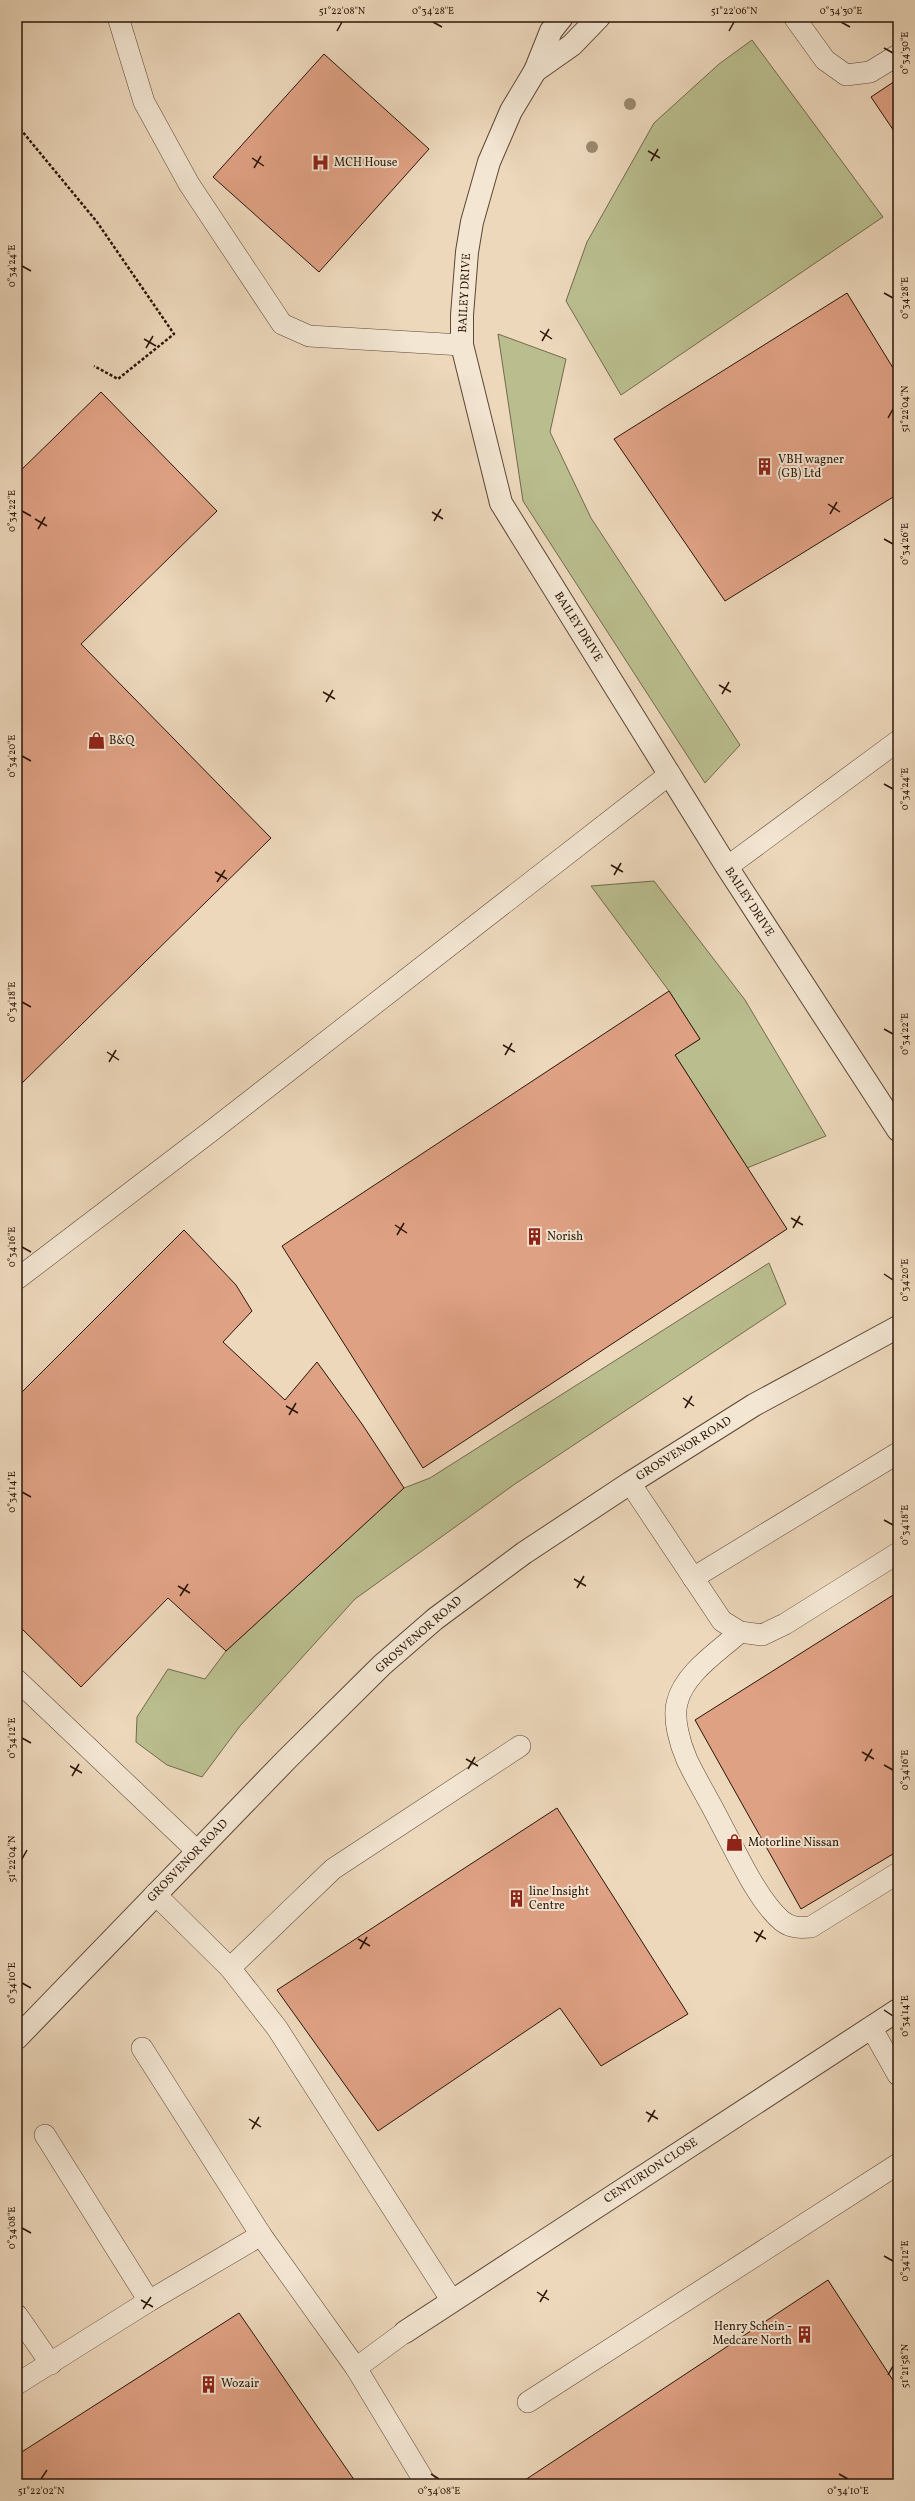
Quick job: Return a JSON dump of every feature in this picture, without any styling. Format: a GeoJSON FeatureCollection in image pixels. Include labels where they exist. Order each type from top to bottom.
{"type":"FeatureCollection","features":[{"type":"Feature","properties":{"kind":"street","name":"BAILEY DRIVE"},"geometry":{"type":"LineString","coordinates":[[562,17],[551,31],[535,71],[500,135],[480,189],[467,252],[462,315],[462,345],[502,503],[727,867],[898,1130]]}},
{"type":"Feature","properties":{"kind":"street","name":"BAILEY DRIVE"},"geometry":{"type":"LineString","coordinates":[[535,71],[572,45],[599,17]]}},
{"type":"Feature","properties":{"kind":"street","name":"GROSVENOR ROAD"},"geometry":{"type":"LineString","coordinates":[[17,2038],[292,1753],[407,1643],[488,1579],[630,1483],[754,1405],[898,1327]]}},
{"type":"Feature","properties":{"kind":"street","name":"CENTURION CLOSE"},"geometry":{"type":"LineString","coordinates":[[405,2332],[898,2010]]}},
{"type":"Feature","properties":{"kind":"lane"},"geometry":{"type":"LineString","coordinates":[[118,17],[144,102],[189,184],[282,324],[309,336],[462,345]]}},
{"type":"Feature","properties":{"kind":"lane"},"geometry":{"type":"LineString","coordinates":[[794,17],[825,60],[846,75],[870,72],[898,55]]}},
{"type":"Feature","properties":{"kind":"lane"},"geometry":{"type":"LineString","coordinates":[[727,867],[898,741]]}},
{"type":"Feature","properties":{"kind":"lane"},"geometry":{"type":"LineString","coordinates":[[17,1278],[210,1132],[670,774]]}},
{"type":"Feature","properties":{"kind":"lane"},"geometry":{"type":"LineString","coordinates":[[693,1578],[898,1453]]}},
{"type":"Feature","properties":{"kind":"lane"},"geometry":{"type":"LineString","coordinates":[[630,1483],[722,1621],[740,1632],[762,1635],[785,1624],[898,1553]]}},
{"type":"Feature","properties":{"kind":"lane"},"geometry":{"type":"LineString","coordinates":[[740,1632],[694,1673],[683,1688],[676,1704],[677,1720],[687,1759],[742,1862],[769,1908],[783,1921],[795,1928],[811,1927],[898,1873]]}},
{"type":"Feature","properties":{"kind":"lane"},"geometry":{"type":"LineString","coordinates":[[17,1680],[197,1851]]}},
{"type":"Feature","properties":{"kind":"lane"},"geometry":{"type":"LineString","coordinates":[[230,1968],[333,1869],[520,1746]]}},
{"type":"Feature","properties":{"kind":"lane"},"geometry":{"type":"LineString","coordinates":[[155,1894],[230,1968],[277,2028],[452,2301]]}},
{"type":"Feature","properties":{"kind":"lane"},"geometry":{"type":"LineString","coordinates":[[871,2027],[898,2075]]}},
{"type":"Feature","properties":{"kind":"lane"},"geometry":{"type":"LineString","coordinates":[[142,2048],[261,2235],[356,2368],[426,2484]]}},
{"type":"Feature","properties":{"kind":"lane"},"geometry":{"type":"LineString","coordinates":[[44,2135],[149,2301]]}},
{"type":"Feature","properties":{"kind":"lane"},"geometry":{"type":"LineString","coordinates":[[528,2402],[898,2164]]}},
{"type":"Feature","properties":{"kind":"lane"},"geometry":{"type":"LineString","coordinates":[[17,2384],[149,2301],[261,2235]]}},
{"type":"Feature","properties":{"kind":"lane"},"geometry":{"type":"LineString","coordinates":[[17,2315],[51,2364]]}},
{"type":"Feature","properties":{"kind":"lane"},"geometry":{"type":"LineString","coordinates":[[356,2368],[405,2332]]}},
{"type":"Feature","properties":{"kind":"path"},"geometry":{"type":"LineString","coordinates":[[17,125],[97,222],[174,334],[118,379],[94,366]]}},
{"type":"Feature","properties":{"kind":"green space"},"geometry":{"type":"Polygon","coordinates":[[[752,40],[883,217],[621,395],[566,301],[587,242],[654,123],[719,64],[752,40]]]}},
{"type":"Feature","properties":{"kind":"green space"},"geometry":{"type":"Polygon","coordinates":[[[498,334],[566,359],[550,432],[591,518],[740,745],[705,783],[523,501],[498,334]]]}},
{"type":"Feature","properties":{"kind":"green space"},"geometry":{"type":"Polygon","coordinates":[[[654,881],[745,1000],[826,1136],[747,1168],[675,1055],[700,1039],[669,991],[591,886],[654,881]]]}},
{"type":"Feature","properties":{"kind":"green space"},"geometry":{"type":"Polygon","coordinates":[[[769,1263],[786,1304],[515,1484],[355,1599],[240,1726],[202,1777],[167,1765],[136,1742],[137,1717],[168,1669],[205,1679],[226,1651],[404,1488],[430,1478],[769,1263]]]}},
{"type":"Feature","properties":{"kind":"building","name":"MCH House"},"geometry":{"type":"Polygon","coordinates":[[[324,54],[429,149],[319,272],[213,177],[324,54]]]}},
{"type":"Feature","properties":{"kind":"building"},"geometry":{"type":"Polygon","coordinates":[[[898,79],[898,137],[871,97],[898,79]]]}},
{"type":"Feature","properties":{"kind":"building","name":"VBH wagner (GB) Ltd"},"geometry":{"type":"Polygon","coordinates":[[[847,293],[898,376],[898,494],[725,601],[614,439],[847,293]]]}},
{"type":"Feature","properties":{"kind":"building","name":"B&Q"},"geometry":{"type":"Polygon","coordinates":[[[101,392],[217,511],[81,644],[271,838],[17,1088],[17,474],[101,392]]]}},
{"type":"Feature","properties":{"kind":"building","name":"Norish"},"geometry":{"type":"Polygon","coordinates":[[[669,991],[700,1039],[675,1055],[787,1229],[423,1468],[282,1246],[669,991]]]}},
{"type":"Feature","properties":{"kind":"building"},"geometry":{"type":"Polygon","coordinates":[[[184,1230],[236,1285],[252,1311],[223,1342],[285,1400],[317,1362],[362,1424],[404,1488],[226,1651],[168,1598],[81,1687],[17,1624],[17,1397],[184,1230]]]}},
{"type":"Feature","properties":{"kind":"building"},"geometry":{"type":"Polygon","coordinates":[[[898,1592],[898,1851],[801,1909],[695,1720],[898,1592]]]}},
{"type":"Feature","properties":{"kind":"building","name":"line Insight Centre"},"geometry":{"type":"Polygon","coordinates":[[[557,1808],[688,2014],[601,2066],[560,2008],[378,2131],[277,1990],[557,1808]]]}},
{"type":"Feature","properties":{"kind":"building","name":"Henry Schein - Medcare North"},"geometry":{"type":"Polygon","coordinates":[[[828,2280],[898,2388],[898,2484],[528,2484],[525,2480],[828,2280]]]}},
{"type":"Feature","properties":{"kind":"building","name":"Wozair"},"geometry":{"type":"Polygon","coordinates":[[[239,2313],[357,2484],[17,2484],[17,2455],[239,2313]]]}},
{"type":"Feature","properties":{"kind":"place","name":"MCH House"},"geometry":{"type":"Point","coordinates":[321,163]}},
{"type":"Feature","properties":{"kind":"place","name":"VBH wagner (GB) Ltd"},"geometry":{"type":"Point","coordinates":[765,467]}},
{"type":"Feature","properties":{"kind":"place","name":"B&Q"},"geometry":{"type":"Point","coordinates":[96,741]}},
{"type":"Feature","properties":{"kind":"place","name":"Norish"},"geometry":{"type":"Point","coordinates":[534,1237]}},
{"type":"Feature","properties":{"kind":"place","name":"Motorline Nissan"},"geometry":{"type":"Point","coordinates":[735,1843]}},
{"type":"Feature","properties":{"kind":"place","name":"line Insight Centre"},"geometry":{"type":"Point","coordinates":[516,1899]}},
{"type":"Feature","properties":{"kind":"place","name":"Henry Schein - Medcare North"},"geometry":{"type":"Point","coordinates":[805,2334]}},
{"type":"Feature","properties":{"kind":"place","name":"Wozair"},"geometry":{"type":"Point","coordinates":[208,2384]}}]}
